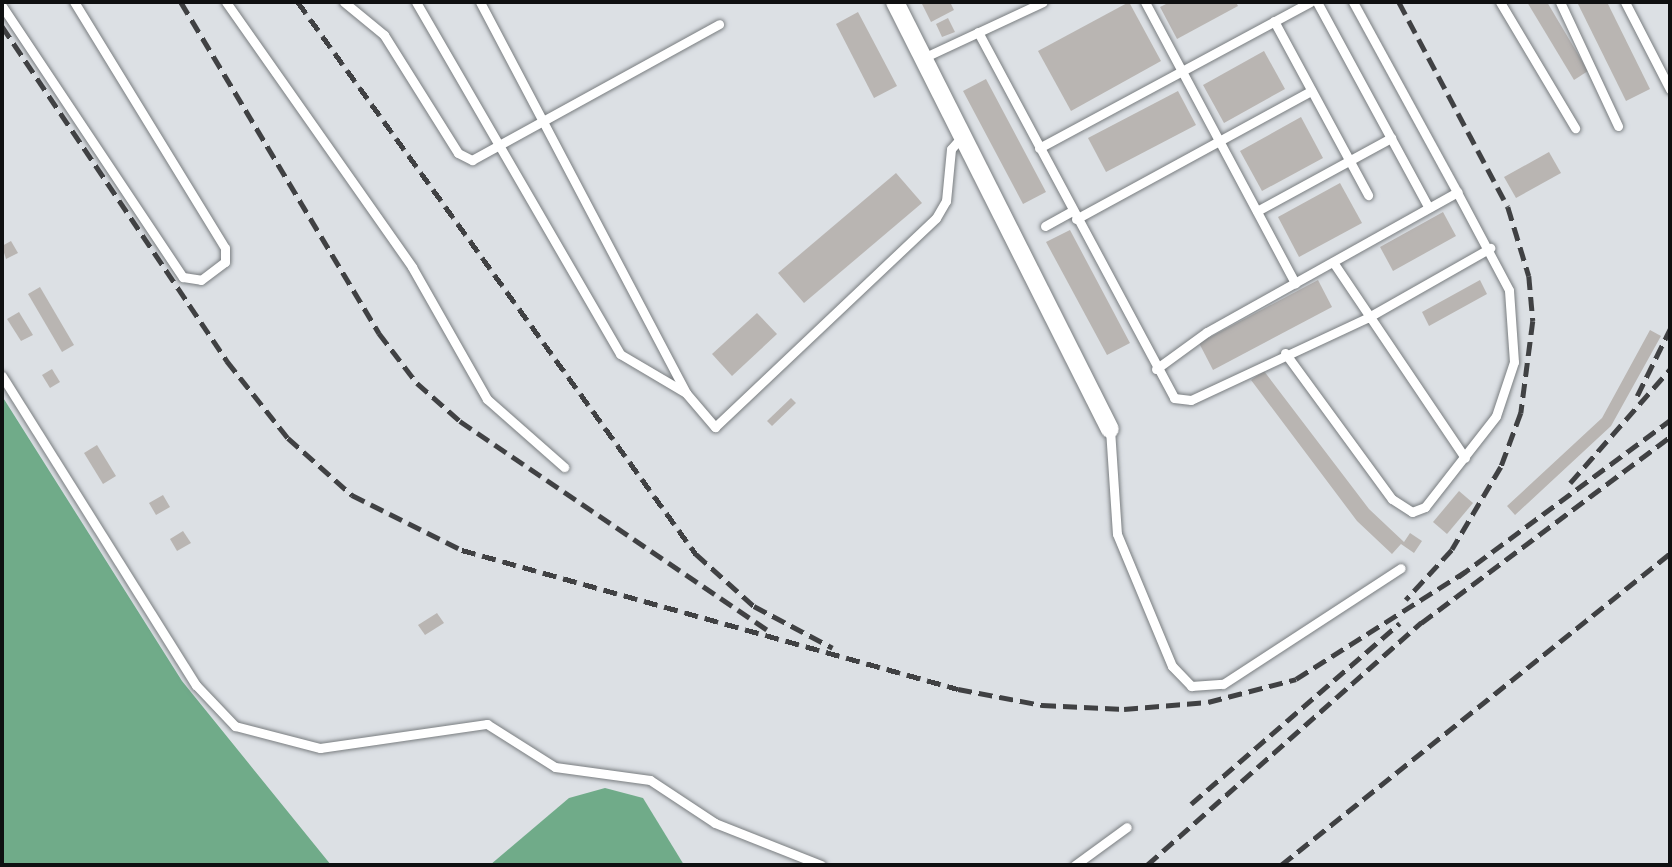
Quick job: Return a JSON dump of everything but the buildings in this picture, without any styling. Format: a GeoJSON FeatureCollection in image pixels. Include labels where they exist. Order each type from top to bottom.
{"type":"FeatureCollection","features":[{"type":"Feature","properties":{"kind":"street"},"geometry":{"type":"LineString","coordinates":[[895,2],[961,138],[1110,429]]}},
{"type":"Feature","properties":{"kind":"lane"},"geometry":{"type":"LineString","coordinates":[[2,6],[183,277],[201,280],[225,262],[225,248],[74,2]]}},
{"type":"Feature","properties":{"kind":"lane"},"geometry":{"type":"LineString","coordinates":[[226,2],[412,267],[481,392],[564,467]]}},
{"type":"Feature","properties":{"kind":"lane"},"geometry":{"type":"LineString","coordinates":[[344,2],[384,35],[458,153],[472,160],[503,146],[719,24]]}},
{"type":"Feature","properties":{"kind":"lane"},"geometry":{"type":"LineString","coordinates":[[415,2],[503,146],[620,354],[686,393]]}},
{"type":"Feature","properties":{"kind":"lane"},"geometry":{"type":"LineString","coordinates":[[480,2],[547,121],[686,393],[710,425],[724,424],[936,218],[946,201],[953,144],[961,138]]}},
{"type":"Feature","properties":{"kind":"lane"},"geometry":{"type":"LineString","coordinates":[[922,58],[1043,2]]}},
{"type":"Feature","properties":{"kind":"lane"},"geometry":{"type":"LineString","coordinates":[[1145,2],[1295,283]]}},
{"type":"Feature","properties":{"kind":"lane"},"geometry":{"type":"LineString","coordinates":[[1039,148],[1310,2]]}},
{"type":"Feature","properties":{"kind":"lane"},"geometry":{"type":"LineString","coordinates":[[1317,2],[1429,208]]}},
{"type":"Feature","properties":{"kind":"lane"},"geometry":{"type":"LineString","coordinates":[[1285,353],[1403,508],[1425,507],[1465,458],[1496,416],[1514,362],[1513,305],[1490,248],[1353,2]]}},
{"type":"Feature","properties":{"kind":"lane"},"geometry":{"type":"LineString","coordinates":[[1500,2],[1575,128]]}},
{"type":"Feature","properties":{"kind":"lane"},"geometry":{"type":"LineString","coordinates":[[1560,2],[1618,126]]}},
{"type":"Feature","properties":{"kind":"lane"},"geometry":{"type":"LineString","coordinates":[[1625,2],[1670,89]]}},
{"type":"Feature","properties":{"kind":"lane"},"geometry":{"type":"LineString","coordinates":[[1274,22],[1368,195]]}},
{"type":"Feature","properties":{"kind":"lane"},"geometry":{"type":"LineString","coordinates":[[978,33],[1156,369],[1174,398],[1191,400],[1285,353],[1367,318],[1490,248]]}},
{"type":"Feature","properties":{"kind":"lane"},"geometry":{"type":"LineString","coordinates":[[1045,226],[1074,215],[1311,91]]}},
{"type":"Feature","properties":{"kind":"lane"},"geometry":{"type":"LineString","coordinates":[[1257,211],[1391,138]]}},
{"type":"Feature","properties":{"kind":"lane"},"geometry":{"type":"LineString","coordinates":[[1156,369],[1295,283],[1457,192]]}},
{"type":"Feature","properties":{"kind":"lane"},"geometry":{"type":"LineString","coordinates":[[1333,262],[1367,318],[1465,458]]}},
{"type":"Feature","properties":{"kind":"lane"},"geometry":{"type":"LineString","coordinates":[[2,376],[196,685],[235,726],[320,748],[487,724],[555,767],[650,780],[715,823],[821,865]]}},
{"type":"Feature","properties":{"kind":"lane"},"geometry":{"type":"LineString","coordinates":[[1110,429],[1117,534],[1172,666],[1191,686],[1223,684],[1401,568]]}},
{"type":"Feature","properties":{"kind":"lane"},"geometry":{"type":"LineString","coordinates":[[1075,865],[1126,827]]}},
{"type":"Feature","properties":{"kind":"green space"},"geometry":{"type":"Polygon","coordinates":[[[2,396],[182,681],[331,865],[2,865],[2,396]]]}},
{"type":"Feature","properties":{"kind":"green space"},"geometry":{"type":"Polygon","coordinates":[[[605,788],[643,798],[684,865],[490,865],[569,798],[605,788]]]}},
{"type":"Feature","properties":{"kind":"railway"},"geometry":{"type":"LineString","coordinates":[[181,2],[379,333],[417,383],[460,421],[769,631]]}},
{"type":"Feature","properties":{"kind":"railway"},"geometry":{"type":"LineString","coordinates":[[298,2],[696,554],[754,606],[833,648]]}},
{"type":"Feature","properties":{"kind":"railway"},"geometry":{"type":"LineString","coordinates":[[1399,2],[1508,207],[1529,276],[1533,321],[1521,413],[1501,467],[1452,550],[1406,600]]}},
{"type":"Feature","properties":{"kind":"railway"},"geometry":{"type":"LineString","coordinates":[[2,26],[227,361],[288,438],[352,495],[462,550],[958,689],[1042,705],[1124,709],[1208,702],[1296,679],[1466,571]]}},
{"type":"Feature","properties":{"kind":"railway"},"geometry":{"type":"LineString","coordinates":[[1637,396],[1670,329]]}},
{"type":"Feature","properties":{"kind":"railway"},"geometry":{"type":"LineString","coordinates":[[1570,483],[1670,369]]}},
{"type":"Feature","properties":{"kind":"railway"},"geometry":{"type":"LineString","coordinates":[[1458,577],[1670,420]]}},
{"type":"Feature","properties":{"kind":"railway"},"geometry":{"type":"LineString","coordinates":[[1147,865],[1421,623],[1670,437]]}},
{"type":"Feature","properties":{"kind":"railway"},"geometry":{"type":"LineString","coordinates":[[1281,865],[1670,553]]}},
{"type":"Feature","properties":{"kind":"railway"},"geometry":{"type":"LineString","coordinates":[[1191,804],[1400,623]]}}]}
